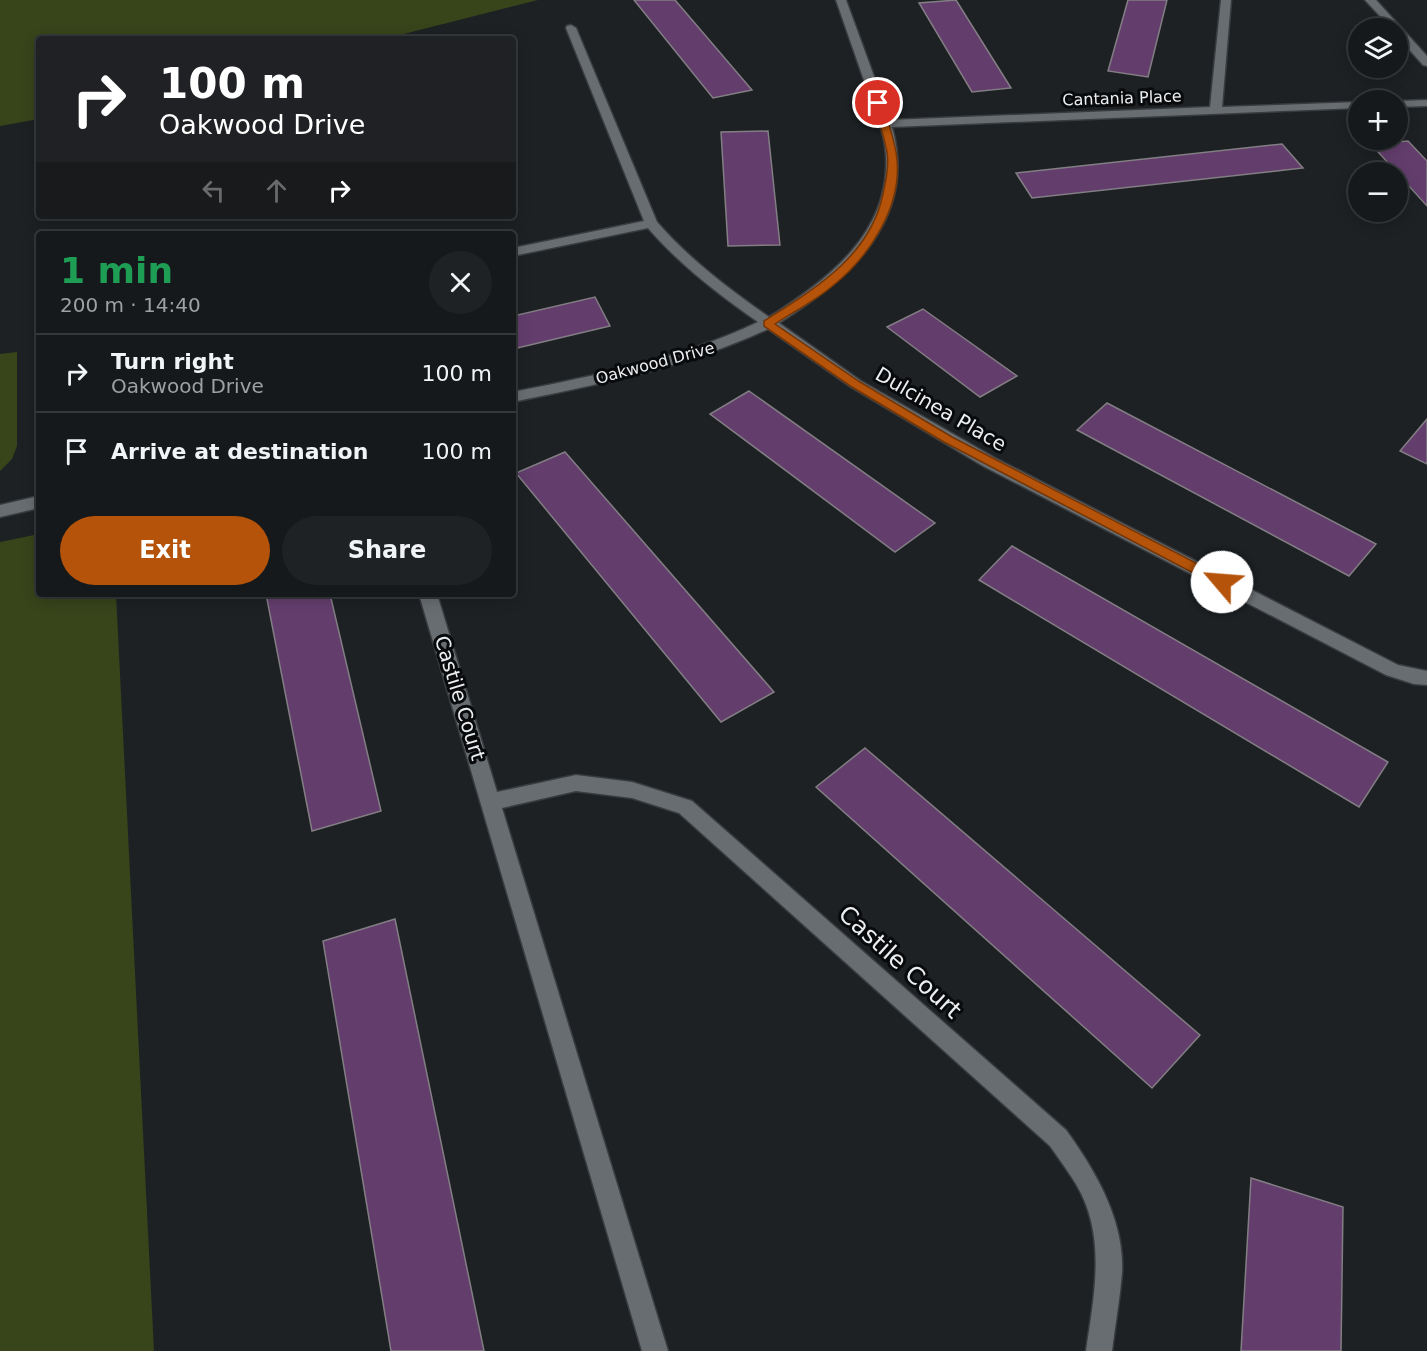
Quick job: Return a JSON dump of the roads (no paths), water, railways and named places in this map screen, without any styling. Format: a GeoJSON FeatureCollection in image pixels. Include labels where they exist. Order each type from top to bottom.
{"type":"FeatureCollection","features":[{"type":"Feature","properties":{"kind":"street","name":"Oakwood Drive"},"geometry":{"type":"LineString","coordinates":[[516,396],[661,364],[722,345],[768,324],[827,286],[854,259],[874,232],[885,208],[892,177],[892,153],[885,124],[842,0]]}},
{"type":"Feature","properties":{"kind":"street"},"geometry":{"type":"LineString","coordinates":[[1216,110],[1226,0]]}},
{"type":"Feature","properties":{"kind":"street"},"geometry":{"type":"LineString","coordinates":[[1370,0],[1387,18]]}},
{"type":"Feature","properties":{"kind":"street","name":"Dulcinea Place"},"geometry":{"type":"LineString","coordinates":[[571,28],[651,223],[669,244],[768,324],[856,384],[989,462],[1392,670],[1414,677],[1427,678]]}},
{"type":"Feature","properties":{"kind":"street"},"geometry":{"type":"LineString","coordinates":[[1408,41],[1427,63]]}},
{"type":"Feature","properties":{"kind":"street"},"geometry":{"type":"LineString","coordinates":[[1408,103],[1427,102]]}},
{"type":"Feature","properties":{"kind":"street","name":"Cantania Place"},"geometry":{"type":"LineString","coordinates":[[885,124],[1348,105]]}},
{"type":"Feature","properties":{"kind":"street"},"geometry":{"type":"LineString","coordinates":[[516,251],[651,223]]}},
{"type":"Feature","properties":{"kind":"street"},"geometry":{"type":"LineString","coordinates":[[0,511],[36,503]]}},
{"type":"Feature","properties":{"kind":"street","name":"Castile Court"},"geometry":{"type":"LineString","coordinates":[[429,597],[655,1351]]}},
{"type":"Feature","properties":{"kind":"street","name":"Castile Court"},"geometry":{"type":"LineString","coordinates":[[492,802],[576,783],[632,790],[685,807],[1058,1138],[1086,1178],[1104,1223],[1110,1271],[1099,1351]]}}]}
